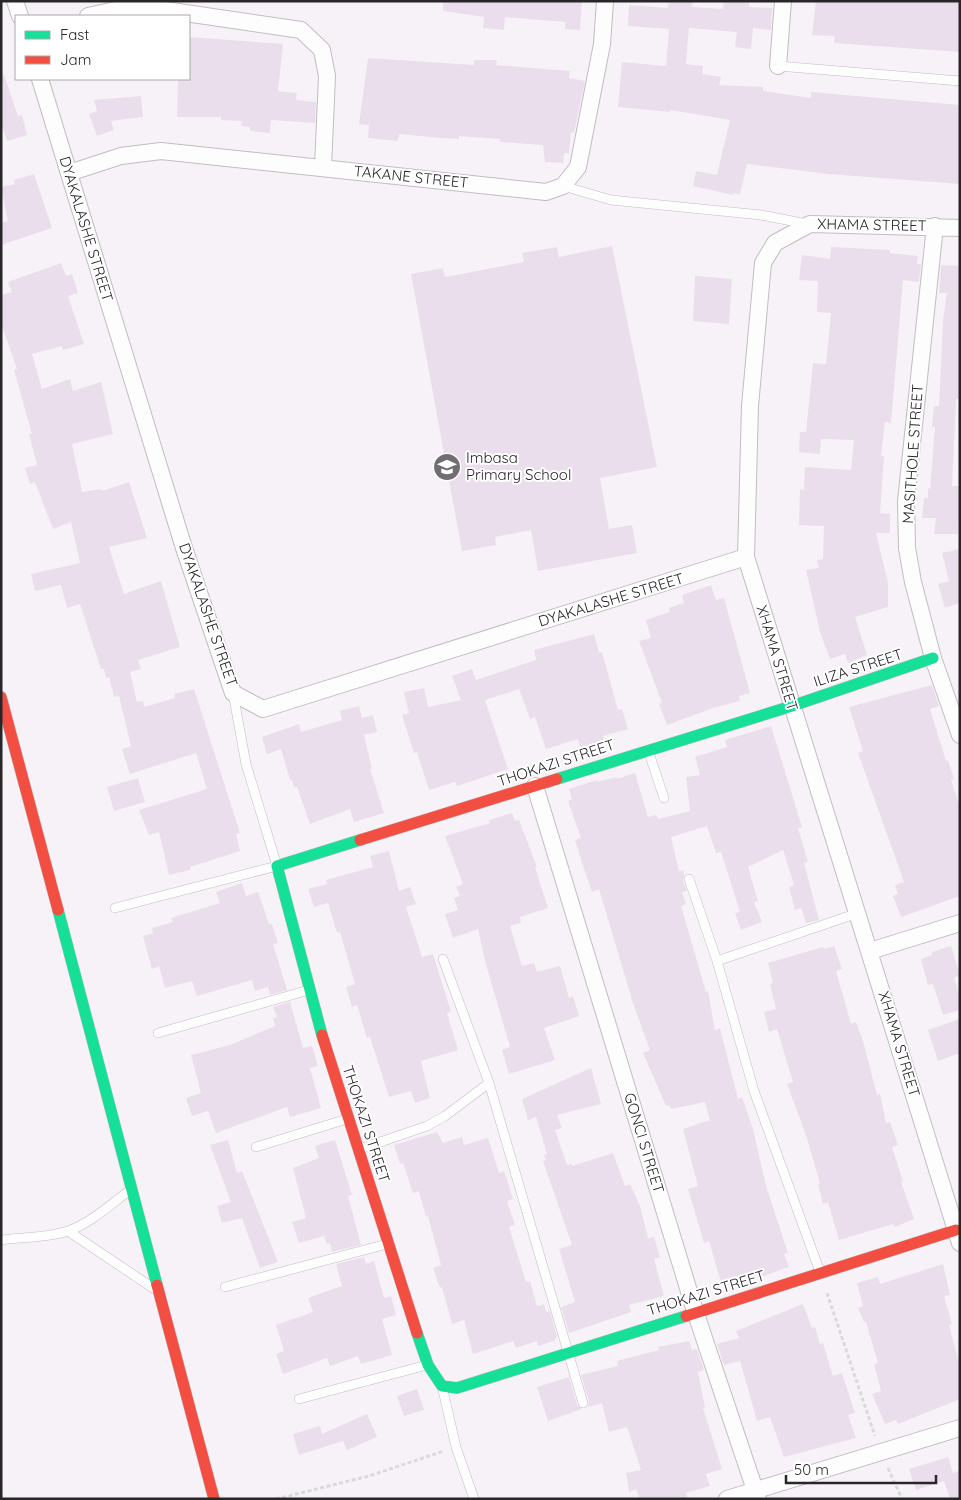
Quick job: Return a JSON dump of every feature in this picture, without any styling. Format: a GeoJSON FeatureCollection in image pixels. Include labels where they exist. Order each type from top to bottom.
{"type":"FeatureCollection","features":[{"type":"Feature","properties":{"kind":"street"},"geometry":{"type":"LineString","coordinates":[[15,1],[20,15]]}},
{"type":"Feature","properties":{"kind":"street"},"geometry":{"type":"LineString","coordinates":[[563,186],[578,167],[602,44],[606,1]]}},
{"type":"Feature","properties":{"kind":"street"},"geometry":{"type":"LineString","coordinates":[[778,66],[783,1]]}},
{"type":"Feature","properties":{"kind":"street"},"geometry":{"type":"LineString","coordinates":[[92,15],[115,10],[165,10],[302,30],[322,50],[326,76],[323,167]]}},
{"type":"Feature","properties":{"kind":"street","name":"DYAKALASHE STREET"},"geometry":{"type":"LineString","coordinates":[[40,80],[181,539],[233,693],[263,709],[746,557]]}},
{"type":"Feature","properties":{"kind":"street","name":"TAKANE STREET"},"geometry":{"type":"LineString","coordinates":[[69,173],[121,156],[161,151],[546,192],[563,186]]}},
{"type":"Feature","properties":{"kind":"street","name":"XHAMA STREET"},"geometry":{"type":"LineString","coordinates":[[958,1234],[746,557],[750,406],[763,263],[775,243],[810,224],[960,228]]}},
{"type":"Feature","properties":{"kind":"street","name":"MASITHOLE STREET"},"geometry":{"type":"LineString","coordinates":[[935,226],[906,501],[910,565],[933,658],[960,735]]}},
{"type":"Feature","properties":{"kind":"street","name":"ILIZA STREET"},"geometry":{"type":"LineString","coordinates":[[792,706],[933,658]]}},
{"type":"Feature","properties":{"kind":"street"},"geometry":{"type":"LineString","coordinates":[[1,697],[214,1499]]}},
{"type":"Feature","properties":{"kind":"street","name":"THOKAZI STREET"},"geometry":{"type":"LineString","coordinates":[[792,706],[278,866],[309,990],[348,1119],[360,1150],[388,1244],[428,1365],[442,1386],[457,1388],[695,1311],[958,1234]]}},
{"type":"Feature","properties":{"kind":"street","name":"GONCI STREET"},"geometry":{"type":"LineString","coordinates":[[535,786],[695,1311],[757,1494]]}},
{"type":"Feature","properties":{"kind":"street"},"geometry":{"type":"LineString","coordinates":[[870,951],[960,923]]}},
{"type":"Feature","properties":{"kind":"street"},"geometry":{"type":"LineString","coordinates":[[727,1499],[757,1494],[960,1428]]}},
{"type":"Feature","properties":{"kind":"lane"},"geometry":{"type":"LineString","coordinates":[[778,66],[960,82]]}},
{"type":"Feature","properties":{"kind":"lane"},"geometry":{"type":"LineString","coordinates":[[563,186],[611,200],[761,215],[810,224]]}},
{"type":"Feature","properties":{"kind":"lane"},"geometry":{"type":"LineString","coordinates":[[115,908],[278,866],[246,764],[233,693]]}},
{"type":"Feature","properties":{"kind":"lane"},"geometry":{"type":"LineString","coordinates":[[648,750],[664,798]]}},
{"type":"Feature","properties":{"kind":"lane"},"geometry":{"type":"LineString","coordinates":[[689,879],[717,961],[754,1091],[820,1274]]}},
{"type":"Feature","properties":{"kind":"lane"},"geometry":{"type":"LineString","coordinates":[[717,961],[858,913]]}},
{"type":"Feature","properties":{"kind":"lane"},"geometry":{"type":"LineString","coordinates":[[443,959],[489,1083],[582,1403]]}},
{"type":"Feature","properties":{"kind":"lane"},"geometry":{"type":"LineString","coordinates":[[158,1033],[309,990]]}},
{"type":"Feature","properties":{"kind":"lane"},"geometry":{"type":"LineString","coordinates":[[360,1150],[428,1126],[445,1116],[489,1083]]}},
{"type":"Feature","properties":{"kind":"lane"},"geometry":{"type":"LineString","coordinates":[[256,1147],[348,1119]]}},
{"type":"Feature","properties":{"kind":"lane"},"geometry":{"type":"LineString","coordinates":[[1,1240],[49,1235],[68,1230],[86,1221],[131,1190]]}},
{"type":"Feature","properties":{"kind":"lane"},"geometry":{"type":"LineString","coordinates":[[68,1230],[158,1290]]}},
{"type":"Feature","properties":{"kind":"lane"},"geometry":{"type":"LineString","coordinates":[[225,1286],[388,1244]]}},
{"type":"Feature","properties":{"kind":"lane"},"geometry":{"type":"LineString","coordinates":[[299,1398],[428,1365]]}},
{"type":"Feature","properties":{"kind":"lane"},"geometry":{"type":"LineString","coordinates":[[442,1386],[456,1447],[474,1499]]}},
{"type":"Feature","properties":{"kind":"path"},"geometry":{"type":"LineString","coordinates":[[820,1274],[881,1454],[902,1499]]}},
{"type":"Feature","properties":{"kind":"path"},"geometry":{"type":"LineString","coordinates":[[276,1499],[369,1476],[456,1447]]}},
{"type":"Feature","properties":{"kind":"building"},"geometry":{"type":"Polygon","coordinates":[[[443,1],[582,1],[580,30],[565,29],[566,22],[505,17],[504,30],[483,28],[484,17],[443,11],[443,1]]]}},
{"type":"Feature","properties":{"kind":"building"},"geometry":{"type":"Polygon","coordinates":[[[669,1],[693,1],[692,7],[723,9],[724,1],[737,1],[749,3],[749,7],[772,8],[771,30],[753,28],[751,49],[735,47],[737,32],[689,28],[686,64],[703,66],[702,74],[721,77],[719,85],[763,87],[763,91],[811,98],[811,92],[960,105],[960,184],[828,174],[747,164],[740,194],[733,193],[733,195],[693,186],[696,171],[717,175],[730,120],[670,110],[670,112],[618,107],[622,62],[666,66],[669,29],[628,26],[629,5],[668,8],[669,1]]]}},
{"type":"Feature","properties":{"kind":"building"},"geometry":{"type":"Polygon","coordinates":[[[816,1],[960,1],[960,52],[834,43],[835,36],[812,35],[816,1]]]}},
{"type":"Feature","properties":{"kind":"building"},"geometry":{"type":"Polygon","coordinates":[[[190,37],[283,44],[278,91],[297,93],[296,100],[316,102],[315,123],[271,120],[270,133],[250,131],[250,127],[241,126],[242,121],[221,120],[221,117],[177,117],[178,80],[190,80],[190,37]]]}},
{"type":"Feature","properties":{"kind":"building"},"geometry":{"type":"Polygon","coordinates":[[[368,58],[474,65],[474,60],[497,60],[496,65],[570,71],[569,78],[585,81],[574,133],[571,132],[569,153],[564,153],[563,163],[545,162],[543,145],[500,142],[500,139],[459,136],[459,139],[399,134],[398,141],[368,138],[369,125],[359,124],[368,58]]]}},
{"type":"Feature","properties":{"kind":"building"},"geometry":{"type":"Polygon","coordinates":[[[4,75],[18,116],[22,115],[27,135],[7,141],[1,122],[1,76],[4,75]]]}},
{"type":"Feature","properties":{"kind":"building"},"geometry":{"type":"Polygon","coordinates":[[[141,96],[143,117],[111,121],[114,130],[97,136],[89,114],[97,111],[94,100],[141,96]]]}},
{"type":"Feature","properties":{"kind":"building"},"geometry":{"type":"Polygon","coordinates":[[[34,174],[52,228],[1,245],[1,223],[8,221],[1,187],[15,184],[14,180],[34,174]]]}},
{"type":"Feature","properties":{"kind":"building"},"geometry":{"type":"Polygon","coordinates":[[[612,246],[657,467],[600,478],[609,529],[632,525],[637,553],[538,571],[531,530],[495,537],[496,545],[462,551],[411,274],[443,268],[445,277],[524,262],[522,253],[557,247],[559,257],[612,246]]]}},
{"type":"Feature","properties":{"kind":"building"},"geometry":{"type":"Polygon","coordinates":[[[831,247],[890,250],[890,253],[918,256],[917,264],[921,264],[919,282],[903,280],[891,423],[885,422],[881,456],[884,456],[880,513],[890,514],[890,533],[876,533],[888,583],[888,607],[855,617],[867,655],[848,663],[845,654],[830,659],[820,632],[806,570],[819,568],[817,560],[823,559],[824,526],[799,525],[800,489],[804,490],[805,467],[851,470],[854,440],[821,439],[820,454],[799,452],[800,432],[806,432],[813,363],[826,364],[831,313],[817,312],[818,281],[799,280],[802,255],[830,259],[831,247]]]}},
{"type":"Feature","properties":{"kind":"building"},"geometry":{"type":"Polygon","coordinates":[[[61,263],[66,276],[72,274],[78,293],[68,296],[84,344],[63,350],[62,346],[32,354],[42,389],[70,379],[73,391],[101,382],[113,434],[72,444],[82,492],[101,489],[102,491],[129,482],[147,538],[109,547],[124,594],[161,581],[180,647],[138,660],[141,669],[130,672],[137,702],[143,701],[144,707],[175,698],[174,694],[194,689],[240,833],[236,834],[240,851],[190,867],[190,870],[169,875],[159,832],[149,835],[139,810],[207,789],[196,753],[130,774],[122,749],[131,746],[119,696],[114,697],[109,677],[106,678],[104,669],[101,669],[80,604],[67,608],[61,585],[35,591],[31,574],[80,563],[71,522],[53,529],[35,482],[30,484],[25,468],[37,465],[29,434],[32,434],[14,370],[17,369],[1,323],[1,295],[12,292],[8,282],[61,263]]]}},
{"type":"Feature","properties":{"kind":"building"},"geometry":{"type":"Polygon","coordinates":[[[941,265],[960,266],[960,399],[956,399],[952,486],[960,486],[958,534],[934,534],[936,518],[922,518],[924,498],[928,498],[928,488],[930,489],[935,427],[932,427],[934,406],[939,406],[943,320],[947,293],[939,293],[941,265]]]}},
{"type":"Feature","properties":{"kind":"building"},"geometry":{"type":"Polygon","coordinates":[[[695,276],[732,279],[729,324],[693,321],[695,276]]]}},
{"type":"Feature","properties":{"kind":"building"},"geometry":{"type":"Polygon","coordinates":[[[960,549],[960,603],[945,608],[938,584],[949,581],[942,553],[960,549]]]}},
{"type":"Feature","properties":{"kind":"building"},"geometry":{"type":"Polygon","coordinates":[[[711,585],[716,600],[724,598],[750,693],[739,696],[740,701],[713,708],[667,725],[659,704],[662,703],[639,641],[651,638],[646,620],[670,612],[669,608],[684,603],[682,595],[711,585]]]}},
{"type":"Feature","properties":{"kind":"building"},"geometry":{"type":"Polygon","coordinates":[[[594,634],[599,653],[602,652],[618,710],[622,709],[628,729],[603,736],[604,740],[580,748],[578,739],[546,749],[535,717],[530,719],[519,689],[485,700],[508,769],[457,786],[455,782],[429,790],[417,752],[414,753],[402,715],[409,713],[404,692],[424,688],[428,707],[461,700],[452,676],[472,669],[476,680],[536,660],[534,650],[594,634]]]}},
{"type":"Feature","properties":{"kind":"building"},"geometry":{"type":"Polygon","coordinates":[[[932,685],[939,706],[930,709],[946,761],[948,760],[954,779],[951,780],[960,807],[960,896],[901,917],[893,896],[898,894],[895,885],[904,882],[858,753],[863,751],[849,707],[932,685]]]}},
{"type":"Feature","properties":{"kind":"building"},"geometry":{"type":"Polygon","coordinates":[[[359,706],[362,718],[373,715],[377,732],[364,735],[372,769],[370,769],[384,813],[354,822],[350,809],[310,824],[297,787],[294,787],[292,780],[290,780],[281,749],[267,754],[262,737],[299,724],[301,732],[342,720],[340,711],[359,706]]]}},
{"type":"Feature","properties":{"kind":"building"},"geometry":{"type":"Polygon","coordinates":[[[771,726],[802,827],[798,828],[808,862],[804,863],[819,920],[806,923],[801,908],[795,910],[789,887],[794,885],[783,850],[748,867],[758,901],[754,902],[762,922],[741,930],[735,913],[740,912],[721,852],[716,853],[707,826],[671,837],[679,871],[683,870],[683,881],[687,891],[682,892],[686,904],[681,906],[706,992],[708,991],[715,1030],[720,1028],[738,1099],[742,1097],[753,1129],[766,1186],[788,1253],[784,1254],[789,1267],[758,1278],[756,1272],[721,1282],[709,1241],[704,1243],[688,1189],[698,1186],[683,1129],[710,1120],[705,1102],[671,1109],[669,1105],[666,1106],[643,1053],[650,1050],[633,1003],[599,889],[592,892],[582,863],[575,840],[581,838],[568,801],[572,799],[569,789],[597,780],[597,782],[617,777],[617,779],[635,773],[648,817],[656,815],[658,819],[690,811],[686,777],[700,775],[695,757],[727,747],[725,740],[771,726]]]}},
{"type":"Feature","properties":{"kind":"building"},"geometry":{"type":"Polygon","coordinates":[[[138,778],[145,802],[114,811],[107,787],[138,778]]]}},
{"type":"Feature","properties":{"kind":"building"},"geometry":{"type":"Polygon","coordinates":[[[512,813],[515,821],[519,820],[537,867],[535,867],[548,908],[520,917],[521,923],[510,926],[522,966],[534,963],[537,972],[560,966],[569,998],[573,996],[579,1016],[544,1028],[555,1060],[509,1074],[502,1050],[510,1047],[485,961],[478,929],[453,938],[445,914],[458,910],[454,898],[460,896],[456,887],[463,884],[445,836],[490,823],[489,820],[512,813]]]}},
{"type":"Feature","properties":{"kind":"building"},"geometry":{"type":"Polygon","coordinates":[[[389,851],[399,891],[410,887],[416,904],[406,907],[422,957],[433,954],[451,1012],[447,1013],[458,1050],[421,1061],[430,1098],[415,1103],[411,1091],[389,1097],[370,1037],[367,1038],[357,1005],[352,1007],[346,987],[355,984],[340,932],[337,933],[328,903],[314,907],[308,889],[327,884],[326,880],[373,867],[370,856],[389,851]]]}},
{"type":"Feature","properties":{"kind":"building"},"geometry":{"type":"Polygon","coordinates":[[[242,883],[246,896],[258,892],[269,924],[272,924],[278,943],[273,944],[287,990],[270,995],[268,987],[255,991],[252,980],[197,996],[192,981],[165,988],[159,966],[152,969],[143,936],[153,933],[152,928],[173,922],[171,918],[220,903],[216,892],[242,883]]]}},
{"type":"Feature","properties":{"kind":"building"},"geometry":{"type":"Polygon","coordinates":[[[834,946],[842,969],[836,971],[851,1024],[856,1022],[877,1095],[880,1094],[886,1123],[890,1122],[898,1145],[892,1147],[903,1181],[901,1182],[914,1219],[895,1227],[893,1224],[839,1240],[828,1202],[823,1204],[818,1184],[820,1183],[806,1135],[787,1084],[793,1082],[777,1029],[769,1032],[764,1012],[776,1009],[770,984],[773,983],[768,963],[823,947],[824,949],[834,946]]]}},
{"type":"Feature","properties":{"kind":"building"},"geometry":{"type":"Polygon","coordinates":[[[951,946],[960,975],[954,978],[960,997],[960,1010],[943,1015],[933,984],[928,985],[921,959],[932,955],[932,952],[951,946]]]}},
{"type":"Feature","properties":{"kind":"building"},"geometry":{"type":"Polygon","coordinates":[[[290,1002],[303,1048],[312,1046],[318,1066],[310,1068],[321,1108],[290,1117],[287,1107],[216,1133],[208,1111],[192,1116],[186,1098],[201,1093],[191,1055],[230,1045],[275,1026],[273,1018],[277,1017],[273,1007],[290,1002]]]}},
{"type":"Feature","properties":{"kind":"building"},"geometry":{"type":"Polygon","coordinates":[[[960,1019],[960,1053],[938,1061],[928,1030],[960,1019]]]}},
{"type":"Feature","properties":{"kind":"building"},"geometry":{"type":"Polygon","coordinates":[[[591,1068],[601,1104],[557,1115],[562,1128],[555,1130],[567,1165],[572,1164],[572,1166],[613,1153],[625,1186],[630,1184],[640,1206],[648,1238],[654,1237],[660,1257],[654,1259],[664,1296],[629,1305],[631,1312],[569,1333],[561,1307],[575,1302],[559,1249],[572,1245],[543,1161],[546,1160],[544,1155],[547,1154],[536,1117],[528,1120],[522,1099],[591,1068]]]}},
{"type":"Feature","properties":{"kind":"building"},"geometry":{"type":"Polygon","coordinates":[[[437,1132],[443,1143],[462,1137],[464,1145],[488,1138],[499,1173],[504,1171],[513,1199],[507,1201],[515,1225],[509,1227],[526,1282],[530,1281],[537,1306],[544,1304],[546,1312],[550,1311],[557,1337],[555,1338],[556,1340],[538,1346],[537,1341],[516,1348],[513,1341],[473,1354],[464,1320],[452,1324],[442,1287],[440,1288],[433,1268],[441,1265],[428,1216],[426,1217],[419,1191],[413,1193],[403,1163],[400,1164],[394,1145],[437,1132]]]}},
{"type":"Feature","properties":{"kind":"building"},"geometry":{"type":"Polygon","coordinates":[[[228,1140],[237,1173],[242,1171],[278,1262],[260,1268],[242,1218],[222,1223],[217,1206],[231,1202],[210,1145],[228,1140]]]}},
{"type":"Feature","properties":{"kind":"building"},"geometry":{"type":"Polygon","coordinates":[[[335,1140],[352,1195],[348,1196],[361,1245],[332,1252],[330,1243],[327,1244],[324,1236],[299,1243],[292,1222],[306,1218],[293,1168],[319,1158],[315,1146],[335,1140]]]}},
{"type":"Feature","properties":{"kind":"building"},"geometry":{"type":"Polygon","coordinates":[[[364,1257],[366,1264],[374,1261],[384,1298],[391,1296],[396,1315],[382,1319],[392,1355],[361,1364],[358,1356],[330,1366],[327,1358],[283,1374],[276,1354],[284,1351],[276,1325],[313,1312],[308,1298],[342,1286],[336,1264],[364,1257]]]}},
{"type":"Feature","properties":{"kind":"building"},"geometry":{"type":"Polygon","coordinates":[[[943,1264],[950,1295],[944,1296],[952,1324],[949,1325],[960,1367],[960,1399],[898,1424],[896,1420],[885,1424],[872,1394],[881,1391],[874,1364],[878,1363],[866,1322],[864,1322],[858,1308],[863,1306],[857,1283],[878,1277],[880,1284],[943,1264]]]}},
{"type":"Feature","properties":{"kind":"building"},"geometry":{"type":"Polygon","coordinates":[[[803,1304],[812,1328],[815,1327],[820,1344],[823,1343],[833,1376],[842,1373],[855,1413],[848,1415],[856,1438],[784,1457],[770,1417],[757,1421],[740,1361],[724,1365],[717,1344],[739,1338],[736,1331],[803,1304]]]}},
{"type":"Feature","properties":{"kind":"building"},"geometry":{"type":"Polygon","coordinates":[[[689,1341],[692,1350],[697,1349],[704,1370],[698,1372],[705,1407],[703,1408],[722,1469],[706,1474],[710,1486],[686,1493],[688,1499],[640,1499],[636,1489],[629,1492],[626,1473],[641,1470],[627,1427],[609,1432],[602,1403],[588,1407],[589,1401],[581,1375],[618,1366],[617,1361],[659,1350],[658,1347],[689,1341]]]}},
{"type":"Feature","properties":{"kind":"building"},"geometry":{"type":"Polygon","coordinates":[[[569,1377],[577,1405],[582,1409],[548,1421],[537,1387],[569,1377]]]}},
{"type":"Feature","properties":{"kind":"building"},"geometry":{"type":"Polygon","coordinates":[[[417,1389],[424,1410],[404,1416],[397,1396],[417,1389]]]}},
{"type":"Feature","properties":{"kind":"building"},"geometry":{"type":"Polygon","coordinates":[[[367,1414],[377,1437],[347,1450],[343,1441],[299,1455],[293,1434],[320,1426],[322,1434],[367,1414]]]}},
{"type":"Feature","properties":{"kind":"building"},"geometry":{"type":"Polygon","coordinates":[[[948,1457],[953,1473],[960,1471],[960,1499],[950,1499],[944,1481],[916,1490],[909,1469],[948,1457]]]}},
{"type":"Feature","properties":{"kind":"traffic: fast"},"geometry":{"type":"LineString","coordinates":[[557,779],[792,706],[933,658]]}},
{"type":"Feature","properties":{"kind":"traffic: fast"},"geometry":{"type":"LineString","coordinates":[[322,1035],[277,866],[360,840]]}},
{"type":"Feature","properties":{"kind":"traffic: fast"},"geometry":{"type":"LineString","coordinates":[[58,910],[157,1285]]}},
{"type":"Feature","properties":{"kind":"traffic: fast"},"geometry":{"type":"LineString","coordinates":[[417,1333],[428,1365],[442,1386],[457,1388],[686,1316]]}},
{"type":"Feature","properties":{"kind":"traffic: jam"},"geometry":{"type":"LineString","coordinates":[[1,697],[58,910]]}},
{"type":"Feature","properties":{"kind":"traffic: jam"},"geometry":{"type":"LineString","coordinates":[[360,840],[557,779]]}},
{"type":"Feature","properties":{"kind":"traffic: jam"},"geometry":{"type":"LineString","coordinates":[[322,1035],[417,1333]]}},
{"type":"Feature","properties":{"kind":"traffic: jam"},"geometry":{"type":"LineString","coordinates":[[686,1316],[956,1230]]}},
{"type":"Feature","properties":{"kind":"traffic: jam"},"geometry":{"type":"LineString","coordinates":[[157,1285],[214,1499]]}},
{"type":"Feature","properties":{"kind":"place","name":"Imbasa Primary School"},"geometry":{"type":"Point","coordinates":[447,467]}}]}
